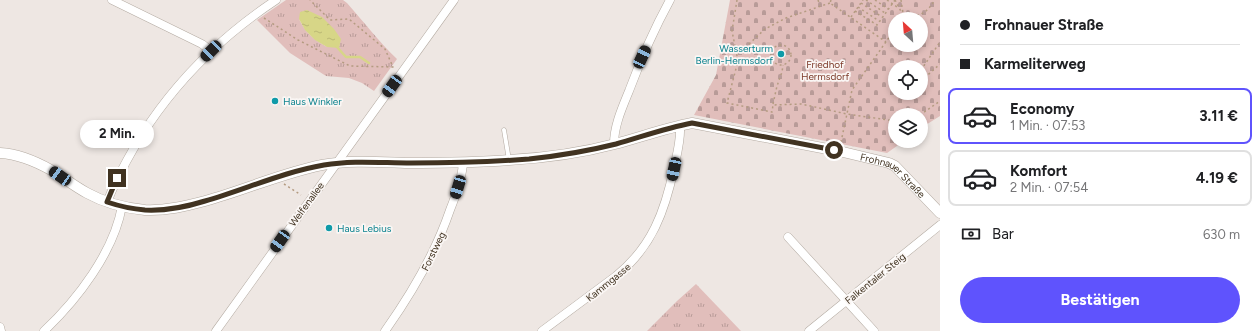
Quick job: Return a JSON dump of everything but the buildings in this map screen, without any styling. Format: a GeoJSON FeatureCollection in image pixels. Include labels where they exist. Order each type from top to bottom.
{"type":"FeatureCollection","features":[{"type":"Feature","properties":{"kind":"street"},"geometry":{"type":"LineString","coordinates":[[112,0],[202,44],[211,51]]}},
{"type":"Feature","properties":{"kind":"street"},"geometry":{"type":"LineString","coordinates":[[107,202],[117,178],[136,143],[166,100],[187,76],[228,35],[251,16],[276,0]]}},
{"type":"Feature","properties":{"kind":"street","name":"Welfenallee"},"geometry":{"type":"LineString","coordinates":[[216,331],[454,0]]}},
{"type":"Feature","properties":{"kind":"street"},"geometry":{"type":"LineString","coordinates":[[614,144],[615,131],[637,70],[652,35],[670,0]]}},
{"type":"Feature","properties":{"kind":"street","name":"Frohnauer Straße"},"geometry":{"type":"LineString","coordinates":[[0,153],[20,156],[35,161],[52,170],[87,193],[107,202],[146,210],[161,210],[185,207],[292,172],[322,165],[362,162],[463,163],[566,154],[614,144],[692,123],[844,152],[889,163],[895,166],[940,213]]}},
{"type":"Feature","properties":{"kind":"street","name":"Kammgasse"},"geometry":{"type":"LineString","coordinates":[[542,331],[628,267],[639,254],[661,217],[677,156],[680,126]]}},
{"type":"Feature","properties":{"kind":"street","name":"Forstweg"},"geometry":{"type":"LineString","coordinates":[[385,331],[422,274],[442,232],[458,187],[463,163]]}},
{"type":"Feature","properties":{"kind":"street"},"geometry":{"type":"LineString","coordinates":[[44,331],[72,302],[96,268],[108,246],[122,206]]}},
{"type":"Feature","properties":{"kind":"street","name":"Falkentaler Steig"},"geometry":{"type":"LineString","coordinates":[[809,331],[940,225]]}},
{"type":"Feature","properties":{"kind":"street"},"geometry":{"type":"LineString","coordinates":[[788,236],[874,331]]}},
{"type":"Feature","properties":{"kind":"lane"},"geometry":{"type":"LineString","coordinates":[[504,130],[509,160]]}},
{"type":"Feature","properties":{"kind":"path"},"geometry":{"type":"LineString","coordinates":[[260,16],[298,40],[350,66],[393,67],[386,49],[349,19],[330,20],[310,0]]}},
{"type":"Feature","properties":{"kind":"path"},"geometry":{"type":"LineString","coordinates":[[737,0],[732,31],[738,61],[728,103],[772,112],[783,65],[789,61],[791,53],[786,47],[779,46],[773,49],[771,56],[775,63],[783,65]]}},
{"type":"Feature","properties":{"kind":"path"},"geometry":{"type":"LineString","coordinates":[[818,0],[820,5]]}},
{"type":"Feature","properties":{"kind":"path"},"geometry":{"type":"LineString","coordinates":[[851,17],[863,0]]}},
{"type":"Feature","properties":{"kind":"path"},"geometry":{"type":"LineString","coordinates":[[866,0],[885,13]]}},
{"type":"Feature","properties":{"kind":"path"},"geometry":{"type":"LineString","coordinates":[[875,0],[888,9]]}},
{"type":"Feature","properties":{"kind":"path"},"geometry":{"type":"LineString","coordinates":[[887,0],[899,8]]}},
{"type":"Feature","properties":{"kind":"path"},"geometry":{"type":"LineString","coordinates":[[855,11],[877,25],[895,0],[901,12]]}},
{"type":"Feature","properties":{"kind":"path"},"geometry":{"type":"LineString","coordinates":[[901,0],[902,12]]}},
{"type":"Feature","properties":{"kind":"path"},"geometry":{"type":"LineString","coordinates":[[924,12],[935,0]]}},
{"type":"Feature","properties":{"kind":"path"},"geometry":{"type":"LineString","coordinates":[[749,44],[765,29],[786,18],[820,5],[830,3],[886,42]]}},
{"type":"Feature","properties":{"kind":"path"},"geometry":{"type":"LineString","coordinates":[[861,3],[882,17]]}},
{"type":"Feature","properties":{"kind":"path"},"geometry":{"type":"LineString","coordinates":[[858,7],[879,21]]}},
{"type":"Feature","properties":{"kind":"path"},"geometry":{"type":"LineString","coordinates":[[840,146],[852,90],[888,39]]}},
{"type":"Feature","properties":{"kind":"path"},"geometry":{"type":"LineString","coordinates":[[928,60],[940,42]]}},
{"type":"Feature","properties":{"kind":"path"},"geometry":{"type":"LineString","coordinates":[[928,75],[940,64]]}},
{"type":"Feature","properties":{"kind":"path"},"geometry":{"type":"LineString","coordinates":[[928,109],[940,101]]}},
{"type":"Feature","properties":{"kind":"path"},"geometry":{"type":"LineString","coordinates":[[773,104],[802,104],[847,114],[888,120]]}},
{"type":"Feature","properties":{"kind":"path"},"geometry":{"type":"LineString","coordinates":[[282,183],[301,195]]}},
{"type":"Feature","properties":{"kind":"green space"},"geometry":{"type":"Polygon","coordinates":[[[286,0],[343,0],[397,59],[374,91],[362,83],[349,78],[326,76],[290,53],[257,20],[286,0]],[[299,19],[310,35],[327,47],[299,19]]]}},
{"type":"Feature","properties":{"kind":"green space","name":"Friedhof Hermsdorf"},"geometry":{"type":"Polygon","coordinates":[[[730,0],[940,0],[940,116],[928,124],[928,108],[888,108],[888,148],[894,148],[887,153],[694,115],[716,75],[730,0]]]}},
{"type":"Feature","properties":{"kind":"green space"},"geometry":{"type":"Polygon","coordinates":[[[696,284],[741,331],[647,331],[677,301],[696,284]]]}},
{"type":"Feature","properties":{"kind":"water"},"geometry":{"type":"Polygon","coordinates":[[[307,10],[322,17],[334,29],[341,39],[339,48],[327,47],[315,40],[305,30],[299,19],[300,12],[307,10]]]}},
{"type":"Feature","properties":{"kind":"waterway"},"geometry":{"type":"LineString","coordinates":[[336,46],[346,57],[360,57],[369,63]]}},
{"type":"Feature","properties":{"kind":"place","name":"Wasserturm Berlin-Hermsdorf"},"geometry":{"type":"Point","coordinates":[781,54]}},
{"type":"Feature","properties":{"kind":"place","name":"Haus Winkler"},"geometry":{"type":"Point","coordinates":[275,101]}},
{"type":"Feature","properties":{"kind":"place","name":"Haus Lebius"},"geometry":{"type":"Point","coordinates":[329,228]}},
{"type":"Feature","properties":{"kind":"route"},"geometry":{"type":"LineString","coordinates":[[117,178],[107,202],[146,210],[161,210],[185,207],[292,172],[322,165],[353,162],[463,163],[532,158],[566,154],[614,144],[692,123],[834,150]]}}]}
